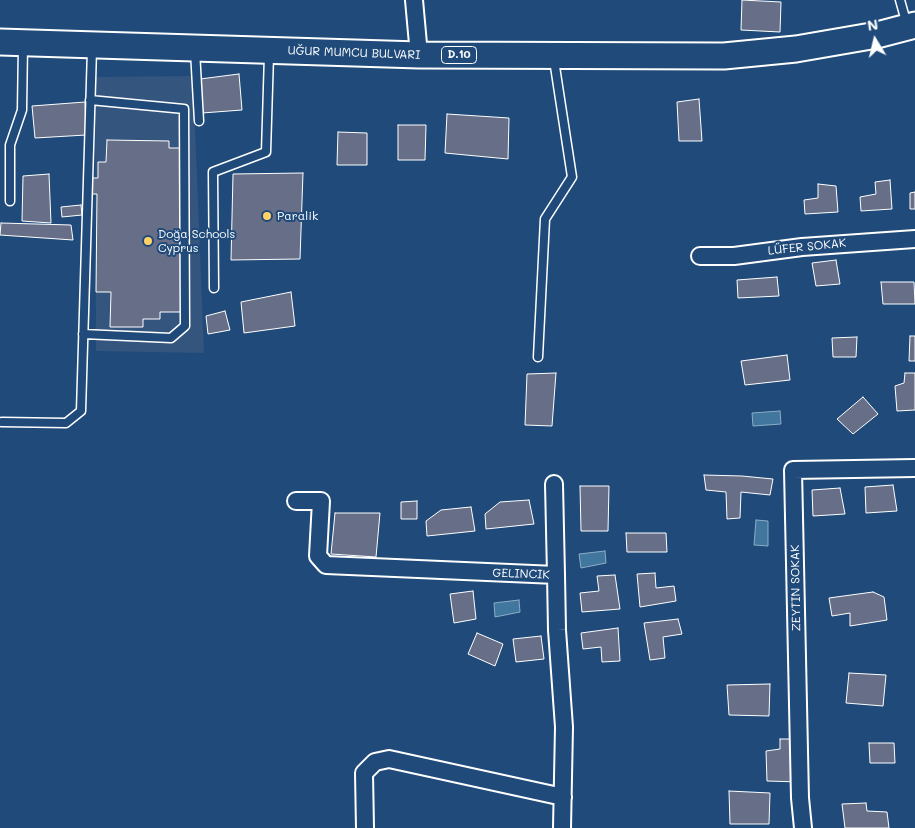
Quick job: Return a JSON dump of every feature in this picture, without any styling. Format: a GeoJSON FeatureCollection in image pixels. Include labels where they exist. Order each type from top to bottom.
{"type":"FeatureCollection","features":[{"type":"Feature","properties":{"kind":"main road","name":"D.10"},"geometry":{"type":"LineString","coordinates":[[12,43],[419,55],[724,56],[796,49],[877,35],[911,26]]}},
{"type":"Feature","properties":{"kind":"street"},"geometry":{"type":"LineString","coordinates":[[414,0],[419,55]]}},
{"type":"Feature","properties":{"kind":"street","name":"LŰFER SOKAK"},"geometry":{"type":"LineString","coordinates":[[700,256],[734,256],[802,247],[915,239]]}},
{"type":"Feature","properties":{"kind":"street","name":"ZEYTIN SOKAK"},"geometry":{"type":"LineString","coordinates":[[803,828],[800,798],[793,470],[915,468]]}},
{"type":"Feature","properties":{"kind":"street"},"geometry":{"type":"LineString","coordinates":[[554,484],[556,575]]}},
{"type":"Feature","properties":{"kind":"street","name":"GELINCIK"},"geometry":{"type":"LineString","coordinates":[[296,501],[321,501],[318,556],[326,565],[556,575],[558,649],[564,726],[562,828]]}},
{"type":"Feature","properties":{"kind":"street"},"geometry":{"type":"LineString","coordinates":[[365,828],[364,773],[375,762],[389,759],[563,797]]}},
{"type":"Feature","properties":{"kind":"lane"},"geometry":{"type":"LineString","coordinates":[[900,0],[911,26]]}},
{"type":"Feature","properties":{"kind":"lane"},"geometry":{"type":"LineString","coordinates":[[10,201],[10,145],[22,110],[12,43]]}},
{"type":"Feature","properties":{"kind":"lane"},"geometry":{"type":"LineString","coordinates":[[2,422],[66,423],[81,411],[92,46]]}},
{"type":"Feature","properties":{"kind":"lane"},"geometry":{"type":"LineString","coordinates":[[195,48],[199,121]]}},
{"type":"Feature","properties":{"kind":"lane"},"geometry":{"type":"LineString","coordinates":[[214,288],[213,172],[266,152],[270,50]]}},
{"type":"Feature","properties":{"kind":"lane"},"geometry":{"type":"LineString","coordinates":[[538,357],[545,219],[572,177],[554,55]]}},
{"type":"Feature","properties":{"kind":"lane"},"geometry":{"type":"LineString","coordinates":[[83,334],[172,338],[185,326],[184,109],[90,100]]}},
{"type":"Feature","properties":{"kind":"shaded area","name":"Doğa Schools Cyprus"},"geometry":{"type":"Polygon","coordinates":[[[193,76],[204,353],[96,351],[95,77],[193,76]]]}},
{"type":"Feature","properties":{"kind":"shaded area"},"geometry":{"type":"Polygon","coordinates":[[[780,411],[781,424],[753,426],[752,413],[780,411]]]}},
{"type":"Feature","properties":{"kind":"shaded area"},"geometry":{"type":"Polygon","coordinates":[[[756,520],[768,521],[768,546],[754,545],[756,520]]]}},
{"type":"Feature","properties":{"kind":"shaded area"},"geometry":{"type":"Polygon","coordinates":[[[605,551],[606,563],[581,568],[579,554],[605,551]]]}},
{"type":"Feature","properties":{"kind":"shaded area"},"geometry":{"type":"Polygon","coordinates":[[[519,600],[520,612],[495,617],[494,603],[519,600]]]}},
{"type":"Feature","properties":{"kind":"building"},"geometry":{"type":"Polygon","coordinates":[[[742,0],[781,2],[780,32],[741,30],[742,0]]]}},
{"type":"Feature","properties":{"kind":"building"},"geometry":{"type":"Polygon","coordinates":[[[239,74],[242,110],[202,113],[200,79],[239,74]]]}},
{"type":"Feature","properties":{"kind":"building"},"geometry":{"type":"Polygon","coordinates":[[[699,99],[702,141],[679,141],[677,102],[699,99]]]}},
{"type":"Feature","properties":{"kind":"building"},"geometry":{"type":"Polygon","coordinates":[[[85,102],[86,135],[35,138],[32,106],[85,102]]]}},
{"type":"Feature","properties":{"kind":"building"},"geometry":{"type":"Polygon","coordinates":[[[447,114],[509,118],[508,159],[445,153],[447,114]]]}},
{"type":"Feature","properties":{"kind":"building"},"geometry":{"type":"Polygon","coordinates":[[[398,125],[426,125],[425,160],[398,160],[398,125]]]}},
{"type":"Feature","properties":{"kind":"building"},"geometry":{"type":"Polygon","coordinates":[[[338,132],[367,133],[367,165],[337,165],[338,132]]]}},
{"type":"Feature","properties":{"kind":"building"},"geometry":{"type":"Polygon","coordinates":[[[107,140],[169,141],[169,148],[182,148],[181,312],[160,312],[160,319],[143,319],[143,327],[110,327],[111,292],[96,292],[97,194],[91,194],[91,178],[98,178],[98,162],[106,162],[107,140]]]}},
{"type":"Feature","properties":{"kind":"building","name":"Paralik"},"geometry":{"type":"Polygon","coordinates":[[[303,173],[300,259],[231,260],[233,174],[303,173]]]}},
{"type":"Feature","properties":{"kind":"building"},"geometry":{"type":"Polygon","coordinates":[[[49,174],[51,223],[22,221],[23,176],[49,174]]]}},
{"type":"Feature","properties":{"kind":"building"},"geometry":{"type":"Polygon","coordinates":[[[890,180],[892,209],[861,211],[860,197],[876,194],[875,182],[890,180]]]}},
{"type":"Feature","properties":{"kind":"building"},"geometry":{"type":"Polygon","coordinates":[[[818,184],[836,186],[838,212],[805,214],[804,200],[818,198],[818,184]]]}},
{"type":"Feature","properties":{"kind":"building"},"geometry":{"type":"Polygon","coordinates":[[[915,192],[915,209],[910,209],[910,193],[915,192]]]}},
{"type":"Feature","properties":{"kind":"building"},"geometry":{"type":"Polygon","coordinates":[[[81,205],[82,215],[62,217],[61,207],[81,205]]]}},
{"type":"Feature","properties":{"kind":"building"},"geometry":{"type":"Polygon","coordinates":[[[1,223],[71,225],[73,240],[0,235],[1,223]]]}},
{"type":"Feature","properties":{"kind":"building"},"geometry":{"type":"Polygon","coordinates":[[[836,260],[840,284],[816,286],[812,263],[836,260]]]}},
{"type":"Feature","properties":{"kind":"building"},"geometry":{"type":"Polygon","coordinates":[[[777,277],[779,296],[738,298],[737,280],[777,277]]]}},
{"type":"Feature","properties":{"kind":"building"},"geometry":{"type":"Polygon","coordinates":[[[881,282],[914,282],[915,304],[883,304],[881,282]]]}},
{"type":"Feature","properties":{"kind":"building"},"geometry":{"type":"Polygon","coordinates":[[[291,292],[295,326],[244,333],[241,302],[291,292]]]}},
{"type":"Feature","properties":{"kind":"building"},"geometry":{"type":"Polygon","coordinates":[[[225,311],[230,330],[208,334],[206,316],[225,311]]]}},
{"type":"Feature","properties":{"kind":"building"},"geometry":{"type":"Polygon","coordinates":[[[910,336],[915,336],[915,361],[909,361],[910,336]]]}},
{"type":"Feature","properties":{"kind":"building"},"geometry":{"type":"Polygon","coordinates":[[[857,337],[856,357],[833,357],[832,338],[857,337]]]}},
{"type":"Feature","properties":{"kind":"building"},"geometry":{"type":"Polygon","coordinates":[[[787,355],[790,380],[745,385],[741,361],[787,355]]]}},
{"type":"Feature","properties":{"kind":"building"},"geometry":{"type":"Polygon","coordinates":[[[556,373],[552,426],[525,425],[527,374],[556,373]]]}},
{"type":"Feature","properties":{"kind":"building"},"geometry":{"type":"Polygon","coordinates":[[[905,373],[915,373],[915,410],[897,411],[895,386],[904,383],[905,373]]]}},
{"type":"Feature","properties":{"kind":"building"},"geometry":{"type":"Polygon","coordinates":[[[863,397],[878,414],[853,434],[837,419],[863,397]]]}},
{"type":"Feature","properties":{"kind":"building"},"geometry":{"type":"Polygon","coordinates":[[[704,475],[773,479],[770,495],[741,492],[740,518],[727,519],[726,492],[706,490],[704,475]]]}},
{"type":"Feature","properties":{"kind":"building"},"geometry":{"type":"Polygon","coordinates":[[[893,485],[897,511],[866,513],[865,487],[893,485]]]}},
{"type":"Feature","properties":{"kind":"building"},"geometry":{"type":"Polygon","coordinates":[[[580,486],[609,486],[608,531],[581,531],[580,486]]]}},
{"type":"Feature","properties":{"kind":"building"},"geometry":{"type":"Polygon","coordinates":[[[840,488],[845,514],[813,516],[812,490],[840,488]]]}},
{"type":"Feature","properties":{"kind":"building"},"geometry":{"type":"Polygon","coordinates":[[[529,500],[534,524],[486,529],[485,514],[500,502],[529,500]]]}},
{"type":"Feature","properties":{"kind":"building"},"geometry":{"type":"Polygon","coordinates":[[[417,501],[417,519],[401,519],[401,502],[417,501]]]}},
{"type":"Feature","properties":{"kind":"building"},"geometry":{"type":"Polygon","coordinates":[[[471,507],[475,531],[427,536],[426,521],[441,510],[471,507]]]}},
{"type":"Feature","properties":{"kind":"building"},"geometry":{"type":"Polygon","coordinates":[[[335,513],[380,513],[376,557],[331,554],[335,513]]]}},
{"type":"Feature","properties":{"kind":"building"},"geometry":{"type":"Polygon","coordinates":[[[626,533],[666,533],[667,552],[627,552],[626,533]]]}},
{"type":"Feature","properties":{"kind":"building"},"geometry":{"type":"Polygon","coordinates":[[[655,573],[656,588],[674,586],[676,601],[640,607],[637,574],[655,573]]]}},
{"type":"Feature","properties":{"kind":"building"},"geometry":{"type":"Polygon","coordinates":[[[615,575],[620,609],[582,612],[580,593],[599,591],[597,576],[615,575]]]}},
{"type":"Feature","properties":{"kind":"building"},"geometry":{"type":"Polygon","coordinates":[[[473,591],[476,619],[454,623],[450,594],[473,591]]]}},
{"type":"Feature","properties":{"kind":"building"},"geometry":{"type":"Polygon","coordinates":[[[873,592],[884,597],[887,620],[850,626],[850,613],[832,616],[829,598],[873,592]]]}},
{"type":"Feature","properties":{"kind":"building"},"geometry":{"type":"Polygon","coordinates":[[[678,619],[682,634],[663,637],[665,658],[650,660],[644,623],[678,619]]]}},
{"type":"Feature","properties":{"kind":"building"},"geometry":{"type":"Polygon","coordinates":[[[618,628],[620,661],[602,662],[601,647],[583,649],[581,633],[618,628]]]}},
{"type":"Feature","properties":{"kind":"building"},"geometry":{"type":"Polygon","coordinates":[[[477,633],[503,644],[495,666],[468,654],[477,633]]]}},
{"type":"Feature","properties":{"kind":"building"},"geometry":{"type":"Polygon","coordinates":[[[541,636],[544,659],[516,662],[513,639],[541,636]]]}},
{"type":"Feature","properties":{"kind":"building"},"geometry":{"type":"Polygon","coordinates":[[[849,673],[886,675],[883,706],[846,703],[849,673]]]}},
{"type":"Feature","properties":{"kind":"building"},"geometry":{"type":"Polygon","coordinates":[[[770,684],[769,716],[729,715],[727,685],[770,684]]]}},
{"type":"Feature","properties":{"kind":"building"},"geometry":{"type":"Polygon","coordinates":[[[780,739],[799,739],[800,782],[767,781],[766,751],[780,749],[780,739]]]}},
{"type":"Feature","properties":{"kind":"building"},"geometry":{"type":"Polygon","coordinates":[[[869,743],[894,743],[895,763],[870,763],[869,743]]]}},
{"type":"Feature","properties":{"kind":"building"},"geometry":{"type":"Polygon","coordinates":[[[729,791],[770,793],[769,824],[730,824],[729,791]]]}},
{"type":"Feature","properties":{"kind":"building"},"geometry":{"type":"Polygon","coordinates":[[[866,803],[867,811],[887,812],[889,828],[845,828],[842,804],[866,803]]]}},
{"type":"Feature","properties":{"kind":"place","name":"Paralik"},"geometry":{"type":"Point","coordinates":[267,216]}},
{"type":"Feature","properties":{"kind":"place","name":"Doğa Schools Cyprus"},"geometry":{"type":"Point","coordinates":[148,241]}}]}
